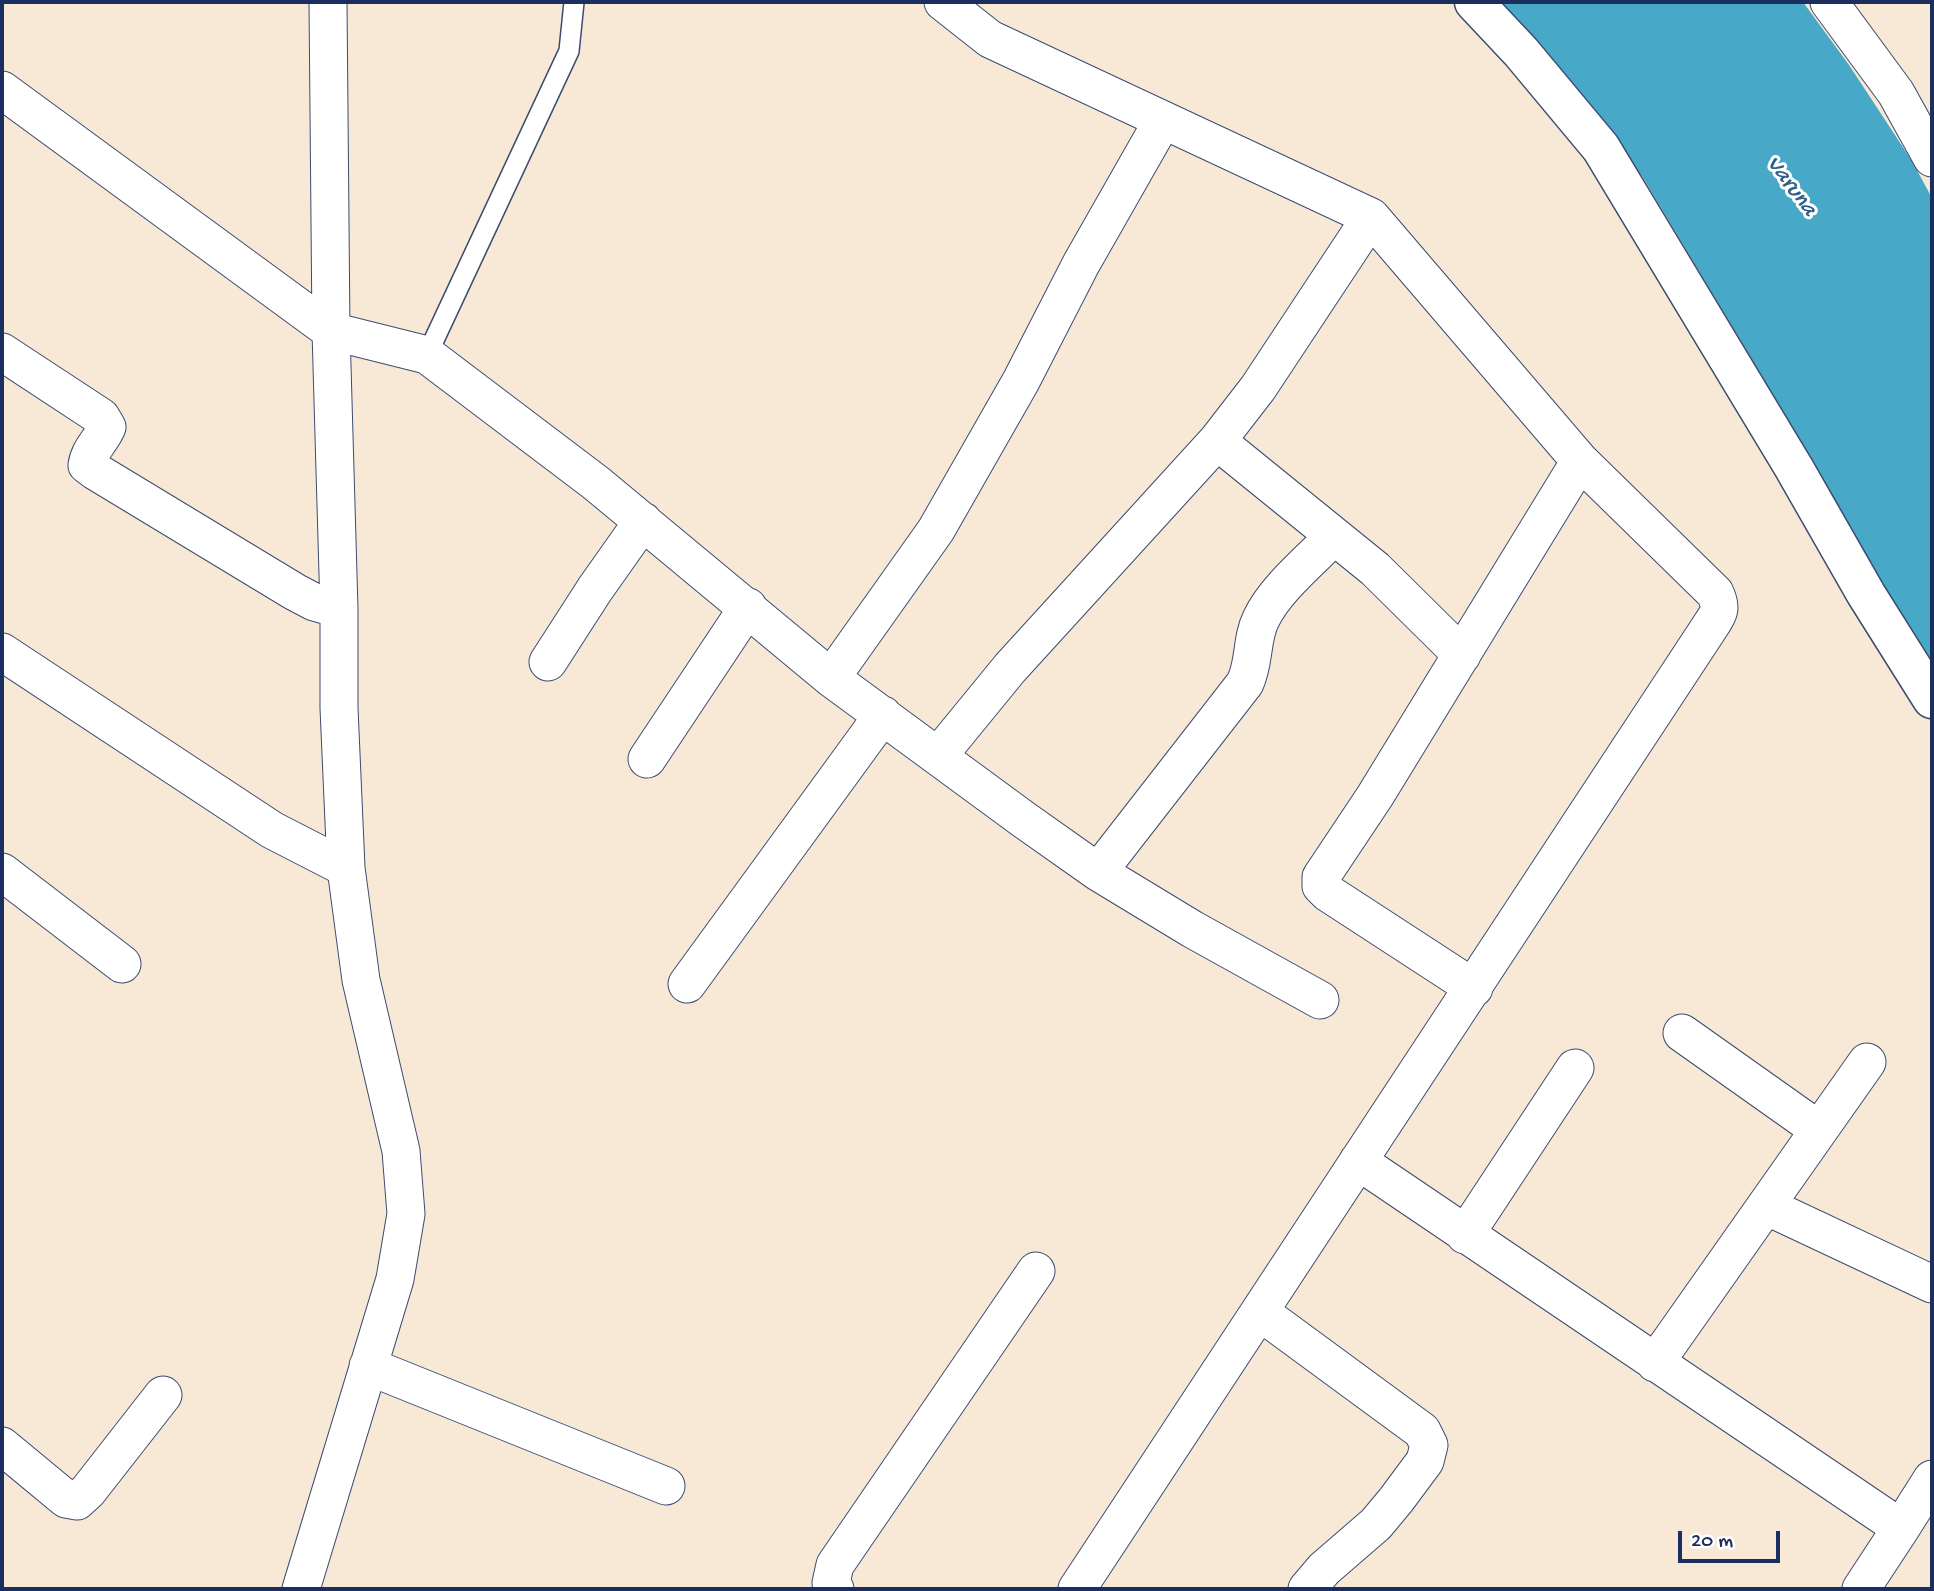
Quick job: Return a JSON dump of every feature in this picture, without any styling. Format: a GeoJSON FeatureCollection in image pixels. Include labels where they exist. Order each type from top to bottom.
{"type":"FeatureCollection","features":[{"type":"Feature","properties":{"kind":"street"},"geometry":{"type":"LineString","coordinates":[[301,1589],[395,1279],[406,1214],[401,1151],[360,980],[346,868],[339,708],[340,609],[331,331],[328,2]]}},
{"type":"Feature","properties":{"kind":"street"},"geometry":{"type":"LineString","coordinates":[[943,2],[990,39],[1371,217],[1580,461],[1715,593],[1720,603],[1719,611],[1474,988],[1077,1589]]}},
{"type":"Feature","properties":{"kind":"street"},"geometry":{"type":"LineString","coordinates":[[1474,2],[1521,52],[1601,148],[1794,468],[1866,594],[1932,699]]}},
{"type":"Feature","properties":{"kind":"street"},"geometry":{"type":"LineString","coordinates":[[1829,2],[1896,93],[1932,158]]}},
{"type":"Feature","properties":{"kind":"street"},"geometry":{"type":"LineString","coordinates":[[2,90],[331,331],[427,355],[596,483],[831,678],[938,757],[1098,872],[1192,929],[1320,1000]]}},
{"type":"Feature","properties":{"kind":"street"},"geometry":{"type":"LineString","coordinates":[[831,678],[936,530],[1021,381],[1081,264],[1163,120]]}},
{"type":"Feature","properties":{"kind":"street"},"geometry":{"type":"LineString","coordinates":[[938,757],[1010,668],[1217,441],[1258,388],[1371,217]]}},
{"type":"Feature","properties":{"kind":"street"},"geometry":{"type":"LineString","coordinates":[[2,352],[101,417],[107,427],[103,437],[88,455],[87,465],[295,592],[314,602],[340,609]]}},
{"type":"Feature","properties":{"kind":"street"},"geometry":{"type":"LineString","coordinates":[[1217,441],[1375,569],[1462,655]]}},
{"type":"Feature","properties":{"kind":"street"},"geometry":{"type":"LineString","coordinates":[[1474,988],[1328,893],[1321,886],[1321,877],[1375,796],[1580,461]]}},
{"type":"Feature","properties":{"kind":"street"},"geometry":{"type":"LineString","coordinates":[[548,662],[643,521]]}},
{"type":"Feature","properties":{"kind":"street"},"geometry":{"type":"LineString","coordinates":[[1098,872],[1245,683],[1252,669],[1260,620],[1272,601],[1334,536]]}},
{"type":"Feature","properties":{"kind":"street"},"geometry":{"type":"LineString","coordinates":[[647,759],[748,607]]}},
{"type":"Feature","properties":{"kind":"street"},"geometry":{"type":"LineString","coordinates":[[2,652],[272,830],[346,868]]}},
{"type":"Feature","properties":{"kind":"street"},"geometry":{"type":"LineString","coordinates":[[687,984],[883,715]]}},
{"type":"Feature","properties":{"kind":"street"},"geometry":{"type":"LineString","coordinates":[[2,872],[122,964]]}},
{"type":"Feature","properties":{"kind":"street"},"geometry":{"type":"LineString","coordinates":[[1682,1033],[1819,1130]]}},
{"type":"Feature","properties":{"kind":"street"},"geometry":{"type":"LineString","coordinates":[[1655,1363],[1867,1062]]}},
{"type":"Feature","properties":{"kind":"street"},"geometry":{"type":"LineString","coordinates":[[1465,1235],[1574,1068]]}},
{"type":"Feature","properties":{"kind":"street"},"geometry":{"type":"LineString","coordinates":[[1358,1161],[1901,1528]]}},
{"type":"Feature","properties":{"kind":"street"},"geometry":{"type":"LineString","coordinates":[[1766,1206],[1932,1284]]}},
{"type":"Feature","properties":{"kind":"street"},"geometry":{"type":"LineString","coordinates":[[835,1589],[831,1583],[835,1565],[1037,1271]]}},
{"type":"Feature","properties":{"kind":"street"},"geometry":{"type":"LineString","coordinates":[[1260,1312],[1422,1431],[1429,1446],[1425,1461],[1377,1524],[1324,1569],[1307,1589]]}},
{"type":"Feature","properties":{"kind":"street"},"geometry":{"type":"LineString","coordinates":[[368,1366],[666,1486]]}},
{"type":"Feature","properties":{"kind":"street"},"geometry":{"type":"LineString","coordinates":[[2,1446],[66,1499],[77,1501],[88,1491],[163,1395]]}},
{"type":"Feature","properties":{"kind":"street"},"geometry":{"type":"LineString","coordinates":[[1861,1589],[1932,1479]]}},
{"type":"Feature","properties":{"kind":"lane"},"geometry":{"type":"LineString","coordinates":[[427,355],[569,51],[574,2]]}},
{"type":"Feature","properties":{"kind":"water","name":"Varuna"},"geometry":{"type":"Polygon","coordinates":[[[1497,2],[1803,2],[1849,65],[1912,161],[1932,198],[1932,668],[1885,595],[1763,378],[1642,176],[1497,2]]]}}]}
